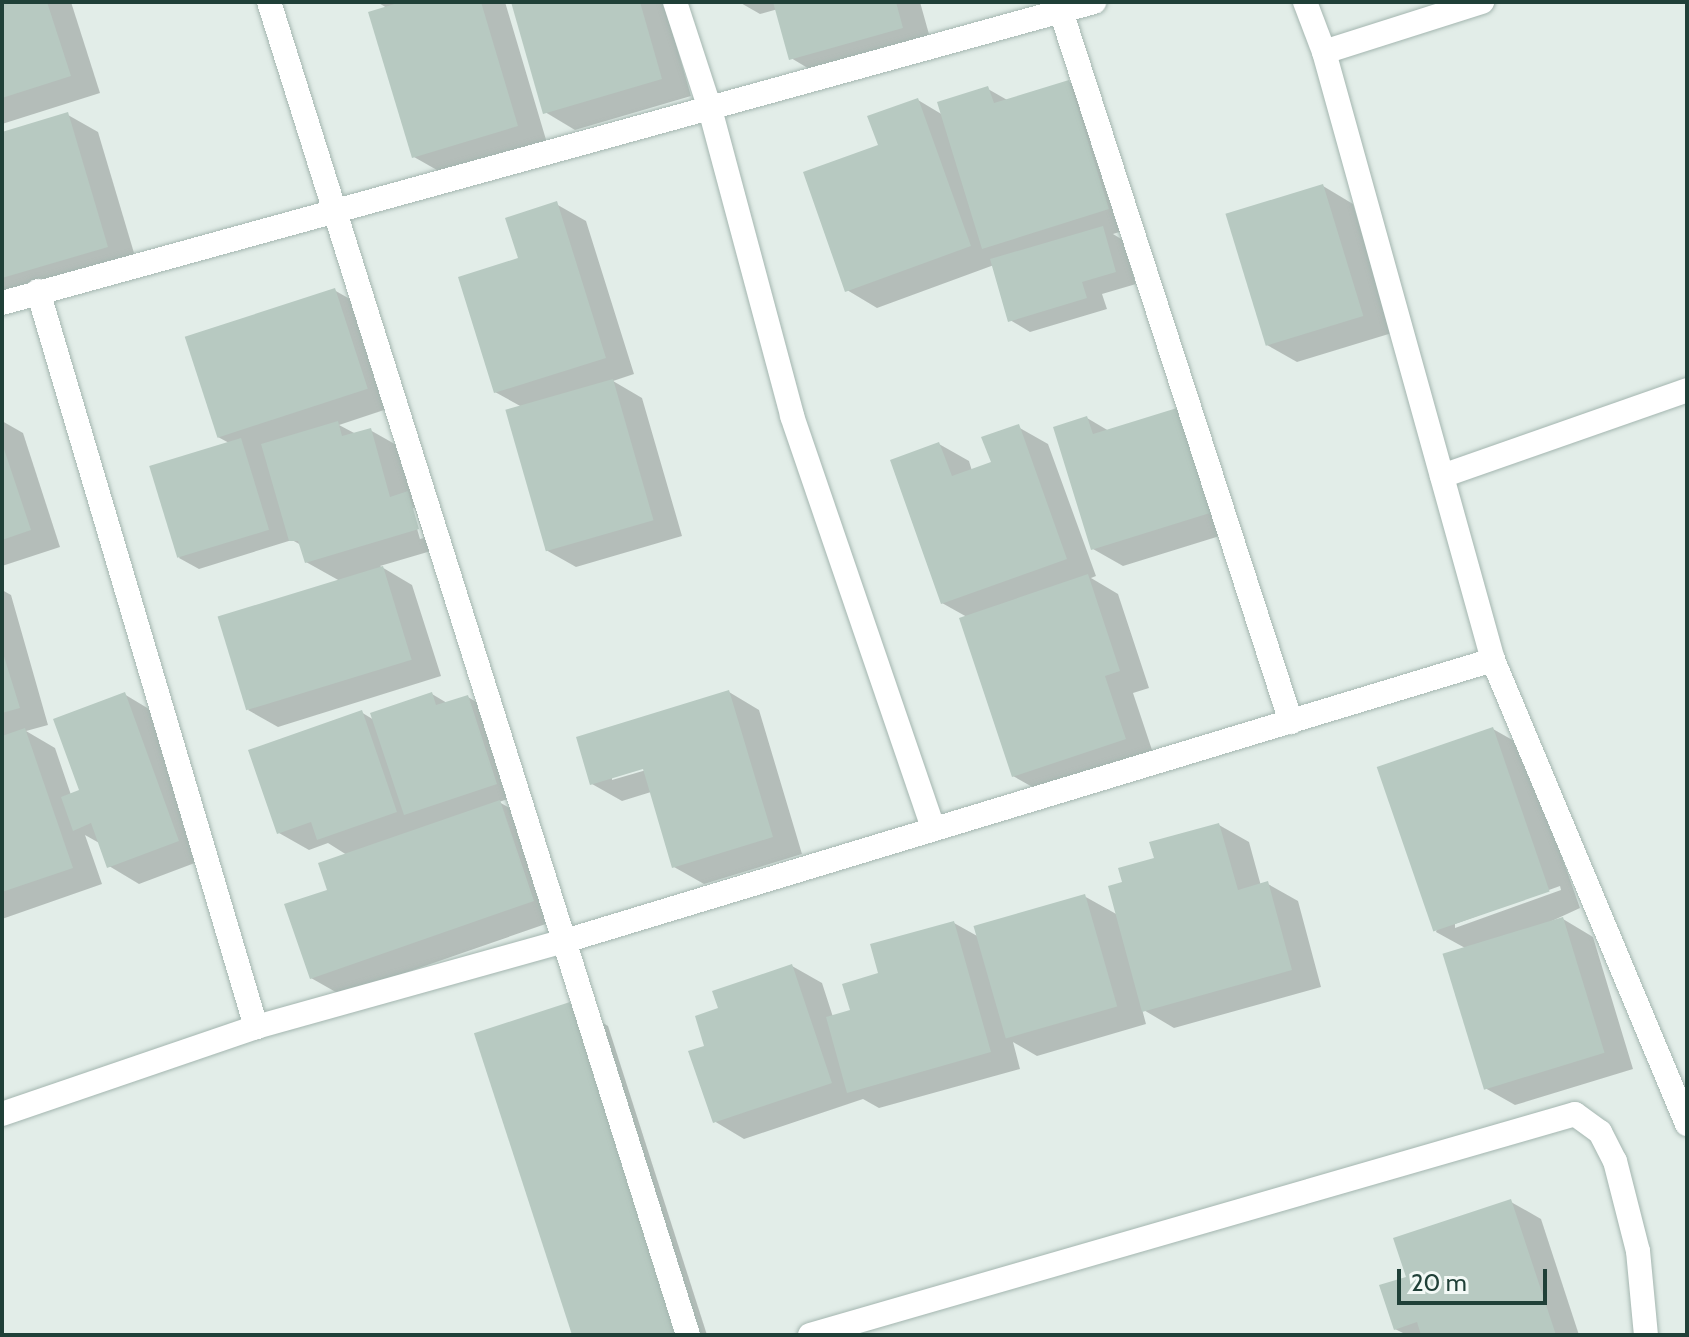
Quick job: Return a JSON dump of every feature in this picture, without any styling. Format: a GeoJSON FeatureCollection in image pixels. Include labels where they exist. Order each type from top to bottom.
{"type":"FeatureCollection","features":[{"type":"Feature","properties":{"kind":"street"},"geometry":{"type":"LineString","coordinates":[[269,2],[338,207],[688,1335]]}},
{"type":"Feature","properties":{"kind":"street"},"geometry":{"type":"LineString","coordinates":[[675,2],[710,109],[792,416],[933,828]]}},
{"type":"Feature","properties":{"kind":"street"},"geometry":{"type":"LineString","coordinates":[[2,303],[338,207],[710,109],[1060,7],[1094,2]]}},
{"type":"Feature","properties":{"kind":"street"},"geometry":{"type":"LineString","coordinates":[[1305,2],[1324,52],[1493,660],[1686,1115]]}},
{"type":"Feature","properties":{"kind":"street"},"geometry":{"type":"LineString","coordinates":[[1324,52],[1482,2]]}},
{"type":"Feature","properties":{"kind":"street"},"geometry":{"type":"LineString","coordinates":[[1060,7],[1291,722]]}},
{"type":"Feature","properties":{"kind":"street"},"geometry":{"type":"LineString","coordinates":[[38,291],[256,1027]]}},
{"type":"Feature","properties":{"kind":"street"},"geometry":{"type":"LineString","coordinates":[[1442,476],[1687,390]]}},
{"type":"Feature","properties":{"kind":"street"},"geometry":{"type":"LineString","coordinates":[[2,1114],[256,1027],[565,941],[1493,660]]}},
{"type":"Feature","properties":{"kind":"street"},"geometry":{"type":"LineString","coordinates":[[810,1335],[1575,1114],[1600,1132],[1615,1161],[1638,1251],[1646,1335]]}},
{"type":"Feature","properties":{"kind":"building"},"geometry":{"type":"Polygon","coordinates":[[[2,2],[47,2],[71,76],[2,98],[2,2]]]}},
{"type":"Feature","properties":{"kind":"building"},"geometry":{"type":"Polygon","coordinates":[[[401,2],[481,2],[518,126],[412,158],[368,12],[401,2]]]}},
{"type":"Feature","properties":{"kind":"building"},"geometry":{"type":"Polygon","coordinates":[[[511,2],[640,2],[662,79],[543,114],[511,2]]]}},
{"type":"Feature","properties":{"kind":"building"},"geometry":{"type":"Polygon","coordinates":[[[773,2],[896,2],[903,28],[789,60],[773,2]]]}},
{"type":"Feature","properties":{"kind":"building"},"geometry":{"type":"Polygon","coordinates":[[[1069,80],[1109,209],[982,249],[937,102],[988,86],[994,103],[1069,80]]]}},
{"type":"Feature","properties":{"kind":"building"},"geometry":{"type":"Polygon","coordinates":[[[918,98],[971,246],[845,292],[803,172],[878,145],[867,116],[918,98]]]}},
{"type":"Feature","properties":{"kind":"building"},"geometry":{"type":"Polygon","coordinates":[[[68,112],[108,247],[2,278],[2,132],[68,112]]]}},
{"type":"Feature","properties":{"kind":"building"},"geometry":{"type":"Polygon","coordinates":[[[1323,184],[1363,316],[1266,346],[1225,214],[1323,184]]]}},
{"type":"Feature","properties":{"kind":"building"},"geometry":{"type":"Polygon","coordinates":[[[557,201],[606,358],[494,393],[458,277],[518,258],[505,218],[557,201]]]}},
{"type":"Feature","properties":{"kind":"building"},"geometry":{"type":"Polygon","coordinates":[[[1103,226],[1116,272],[1082,282],[1087,298],[1008,322],[990,259],[1103,226]]]}},
{"type":"Feature","properties":{"kind":"building"},"geometry":{"type":"Polygon","coordinates":[[[335,288],[368,389],[217,438],[185,337],[335,288]]]}},
{"type":"Feature","properties":{"kind":"building"},"geometry":{"type":"Polygon","coordinates":[[[613,379],[654,520],[546,551],[505,410],[613,379]]]}},
{"type":"Feature","properties":{"kind":"building"},"geometry":{"type":"Polygon","coordinates":[[[1177,408],[1210,513],[1091,550],[1053,427],[1087,416],[1093,434],[1177,408]]]}},
{"type":"Feature","properties":{"kind":"building"},"geometry":{"type":"Polygon","coordinates":[[[338,421],[342,436],[371,428],[390,497],[408,491],[419,529],[305,563],[298,541],[289,541],[261,444],[338,421]]]}},
{"type":"Feature","properties":{"kind":"building"},"geometry":{"type":"Polygon","coordinates":[[[1019,424],[1067,559],[941,604],[890,460],[939,442],[952,476],[991,462],[981,437],[1019,424]]]}},
{"type":"Feature","properties":{"kind":"building"},"geometry":{"type":"Polygon","coordinates":[[[241,438],[269,530],[177,558],[149,466],[241,438]]]}},
{"type":"Feature","properties":{"kind":"building"},"geometry":{"type":"Polygon","coordinates":[[[2,443],[31,530],[2,540],[2,443]]]}},
{"type":"Feature","properties":{"kind":"building"},"geometry":{"type":"Polygon","coordinates":[[[383,566],[412,660],[246,710],[218,617],[383,566]]]}},
{"type":"Feature","properties":{"kind":"building"},"geometry":{"type":"Polygon","coordinates":[[[1088,574],[1120,671],[1105,676],[1126,739],[1012,777],[959,618],[1088,574]]]}},
{"type":"Feature","properties":{"kind":"building"},"geometry":{"type":"Polygon","coordinates":[[[2,650],[20,708],[2,713],[2,650]]]}},
{"type":"Feature","properties":{"kind":"building"},"geometry":{"type":"Polygon","coordinates":[[[729,690],[773,837],[672,868],[643,769],[590,785],[576,737],[729,690]]]}},
{"type":"Feature","properties":{"kind":"building"},"geometry":{"type":"Polygon","coordinates":[[[125,692],[179,841],[107,868],[91,823],[73,831],[61,797],[79,790],[53,719],[125,692]]]}},
{"type":"Feature","properties":{"kind":"building"},"geometry":{"type":"Polygon","coordinates":[[[432,692],[436,705],[468,695],[497,784],[404,815],[370,713],[432,692]]]}},
{"type":"Feature","properties":{"kind":"building"},"geometry":{"type":"Polygon","coordinates":[[[362,710],[397,812],[317,840],[311,822],[277,834],[248,750],[362,710]]]}},
{"type":"Feature","properties":{"kind":"building"},"geometry":{"type":"Polygon","coordinates":[[[1493,727],[1550,892],[1433,932],[1377,767],[1493,727]]]}},
{"type":"Feature","properties":{"kind":"building"},"geometry":{"type":"Polygon","coordinates":[[[25,728],[73,868],[2,892],[2,736],[25,728]]]}},
{"type":"Feature","properties":{"kind":"building"},"geometry":{"type":"Polygon","coordinates":[[[500,800],[534,901],[310,979],[284,904],[327,890],[318,863],[500,800]]]}},
{"type":"Feature","properties":{"kind":"building"},"geometry":{"type":"Polygon","coordinates":[[[1219,823],[1238,890],[1268,881],[1292,970],[1142,1012],[1108,886],[1122,882],[1118,868],[1154,858],[1149,842],[1219,823]]]}},
{"type":"Feature","properties":{"kind":"building"},"geometry":{"type":"Polygon","coordinates":[[[1085,894],[1117,1006],[1006,1038],[973,926],[1085,894]]]}},
{"type":"Feature","properties":{"kind":"building"},"geometry":{"type":"Polygon","coordinates":[[[1563,917],[1605,1053],[1484,1090],[1443,954],[1563,917]]]}},
{"type":"Feature","properties":{"kind":"building"},"geometry":{"type":"Polygon","coordinates":[[[954,921],[991,1052],[847,1093],[826,1017],[850,1010],[842,984],[878,973],[870,944],[954,921]]]}},
{"type":"Feature","properties":{"kind":"building"},"geometry":{"type":"Polygon","coordinates":[[[792,964],[832,1083],[713,1123],[688,1051],[704,1046],[695,1016],[718,1008],[712,991],[792,964]]]}},
{"type":"Feature","properties":{"kind":"building"},"geometry":{"type":"Polygon","coordinates":[[[570,1002],[678,1335],[572,1335],[474,1033],[570,1002]]]}},
{"type":"Feature","properties":{"kind":"building"},"geometry":{"type":"Polygon","coordinates":[[[1511,1199],[1556,1335],[1421,1335],[1417,1322],[1394,1330],[1379,1285],[1406,1277],[1393,1238],[1511,1199]]]}}]}
